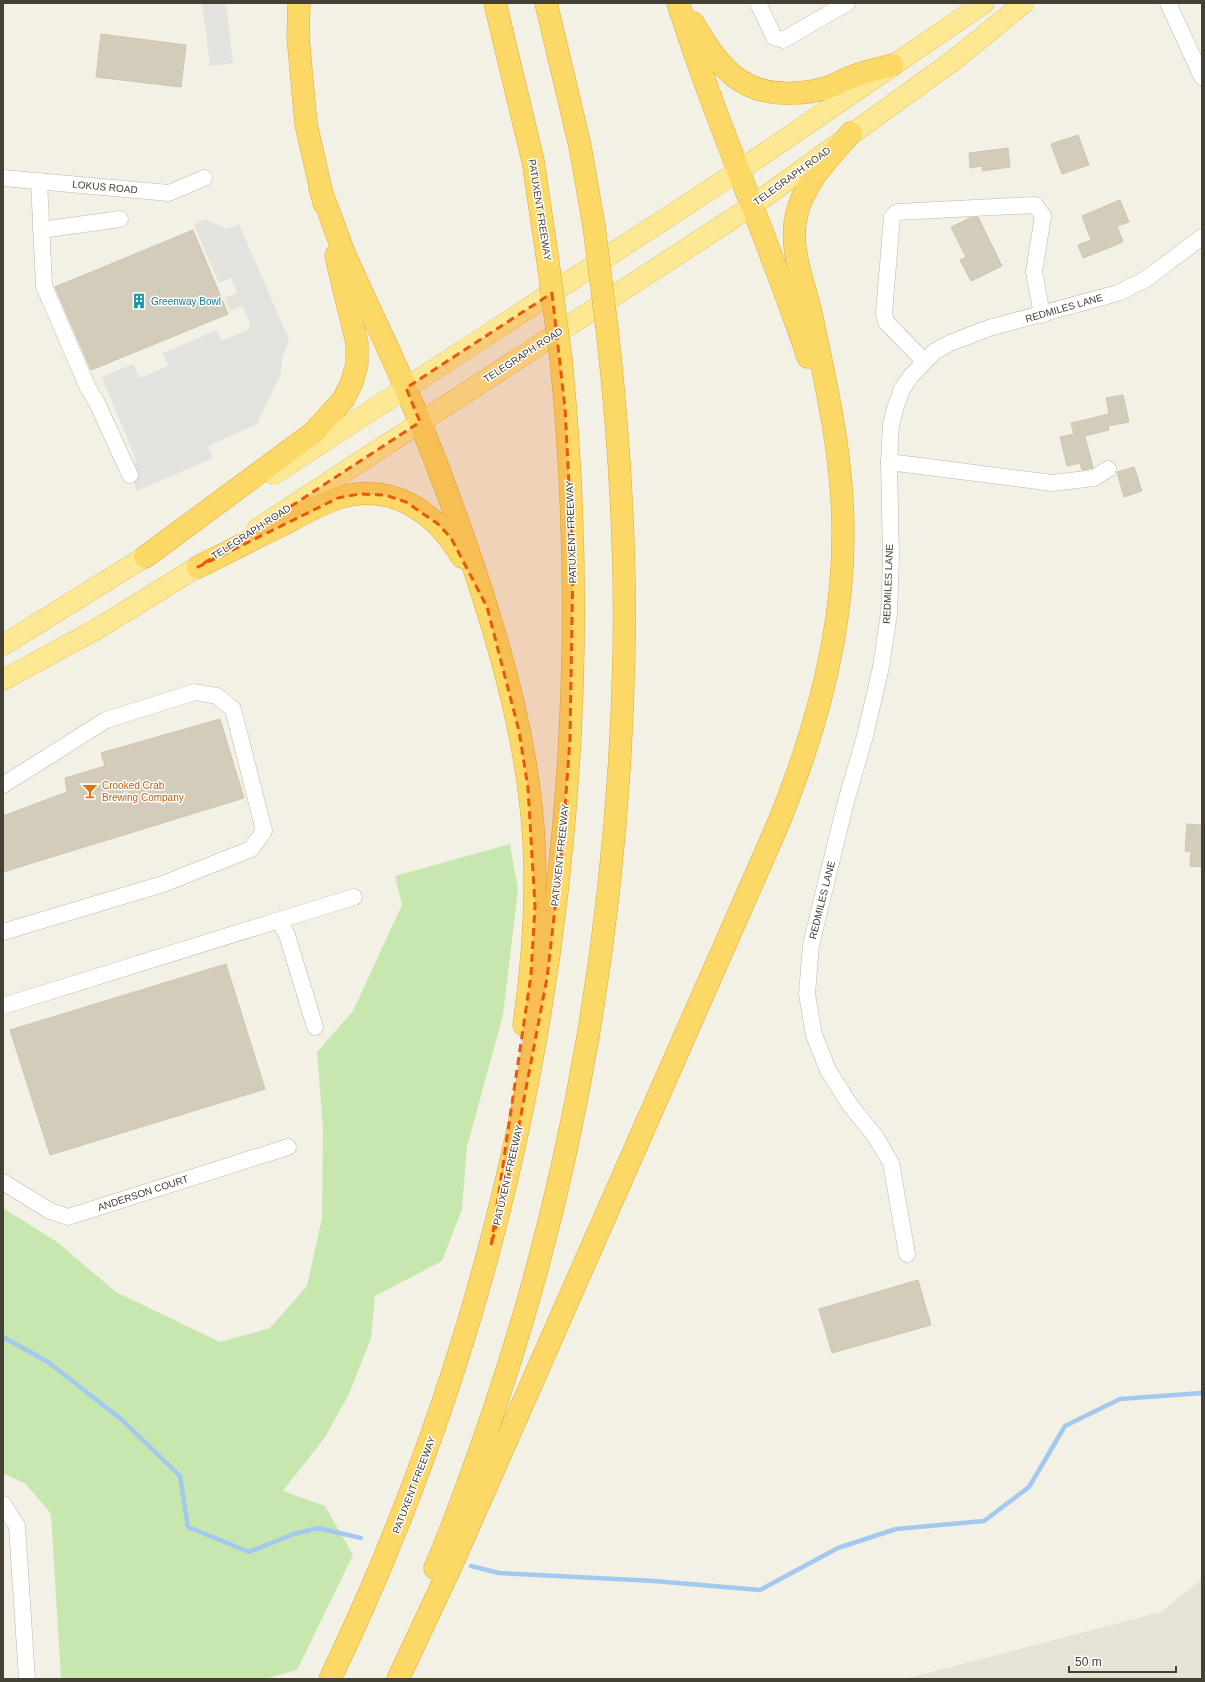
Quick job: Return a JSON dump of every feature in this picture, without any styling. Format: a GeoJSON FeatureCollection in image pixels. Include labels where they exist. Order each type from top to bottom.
{"type":"FeatureCollection","features":[{"type":"Feature","properties":{"kind":"highway"},"geometry":{"type":"LineString","coordinates":[[145,557],[313,433],[343,400],[352,382],[357,364],[357,343],[306,124],[298,37],[299,3]]}},
{"type":"Feature","properties":{"kind":"highway","name":"PATUXENT FREEWAY"},"geometry":{"type":"LineString","coordinates":[[330,1679],[394,1536],[430,1443],[460,1352],[491,1246],[513,1157],[532,1064],[547,978],[562,848],[570,739],[573,591],[568,453],[561,360],[547,255],[532,161],[495,3]]}},
{"type":"Feature","properties":{"kind":"highway"},"geometry":{"type":"LineString","coordinates":[[386,1679],[439,1558],[476,1462],[509,1364],[540,1258],[563,1161],[597,978],[612,855],[621,739],[624,650],[624,558],[619,459],[607,328],[594,226],[580,146],[546,3]]}},
{"type":"Feature","properties":{"kind":"highway"},"geometry":{"type":"LineString","coordinates":[[679,3],[720,64],[737,78],[756,90],[775,94],[806,92],[828,87],[853,76],[892,65]]}},
{"type":"Feature","properties":{"kind":"highway"},"geometry":{"type":"LineString","coordinates":[[679,3],[692,48],[740,170],[752,206],[796,321],[837,444]]}},
{"type":"Feature","properties":{"kind":"highway"},"geometry":{"type":"LineString","coordinates":[[398,1679],[452,1564],[795,784],[824,689],[835,631],[842,574],[842,485],[837,444],[812,315],[796,260],[794,234],[796,216],[804,194],[815,174],[851,133]]}},
{"type":"Feature","properties":{"kind":"highway"},"geometry":{"type":"LineString","coordinates":[[320,189],[345,254],[406,388],[455,513],[487,607],[505,668],[519,731],[534,841],[535,906],[531,975],[506,1156],[491,1246]]}},
{"type":"Feature","properties":{"kind":"highway"},"geometry":{"type":"LineString","coordinates":[[198,567],[338,498],[359,494],[385,495],[406,502],[424,511],[438,524],[455,545],[487,607]]}},
{"type":"Feature","properties":{"kind":"main road"},"geometry":{"type":"LineString","coordinates":[[3,645],[145,557],[740,170],[984,3]]}},
{"type":"Feature","properties":{"kind":"main road","name":"TELEGRAPH ROAD"},"geometry":{"type":"LineString","coordinates":[[3,680],[97,629],[198,567],[752,206],[954,60],[1024,3]]}},
{"type":"Feature","properties":{"kind":"street"},"geometry":{"type":"LineString","coordinates":[[758,3],[774,37],[783,40],[847,3]]}},
{"type":"Feature","properties":{"kind":"street"},"geometry":{"type":"LineString","coordinates":[[1168,3],[1202,77]]}},
{"type":"Feature","properties":{"kind":"street","name":"LOKUS ROAD"},"geometry":{"type":"LineString","coordinates":[[3,178],[169,193],[204,178]]}},
{"type":"Feature","properties":{"kind":"street"},"geometry":{"type":"LineString","coordinates":[[39,181],[44,286],[88,388],[98,403],[130,475]]}},
{"type":"Feature","properties":{"kind":"street"},"geometry":{"type":"LineString","coordinates":[[924,361],[886,322],[884,312],[892,217],[897,212],[1035,205],[1043,216],[1034,272],[1042,314]]}},
{"type":"Feature","properties":{"kind":"street"},"geometry":{"type":"LineString","coordinates":[[41,230],[120,219]]}},
{"type":"Feature","properties":{"kind":"street","name":"REDMILES LANE"},"geometry":{"type":"LineString","coordinates":[[908,1254],[891,1163],[875,1136],[850,1105],[828,1070],[814,1035],[807,994],[811,945],[845,805],[865,736],[881,667],[889,613],[891,558],[888,462],[891,424],[896,406],[902,389],[911,376],[924,361],[950,342],[968,334],[1118,293],[1146,279],[1202,237]]}},
{"type":"Feature","properties":{"kind":"street"},"geometry":{"type":"LineString","coordinates":[[888,462],[1054,483],[1094,478],[1108,470]]}},
{"type":"Feature","properties":{"kind":"street"},"geometry":{"type":"LineString","coordinates":[[3,785],[106,720],[195,692],[217,696],[233,709],[264,831],[251,849],[163,884],[3,932]]}},
{"type":"Feature","properties":{"kind":"street"},"geometry":{"type":"LineString","coordinates":[[3,1006],[354,897]]}},
{"type":"Feature","properties":{"kind":"street"},"geometry":{"type":"LineString","coordinates":[[276,921],[288,934],[315,1027]]}},
{"type":"Feature","properties":{"kind":"street","name":"ANDERSON COURT"},"geometry":{"type":"LineString","coordinates":[[3,1182],[50,1211],[68,1217],[288,1147]]}},
{"type":"Feature","properties":{"kind":"street"},"geometry":{"type":"LineString","coordinates":[[3,1504],[17,1526],[27,1679]]}},
{"type":"Feature","properties":{"kind":"highlighted area"},"geometry":{"type":"Polygon","coordinates":[[[552,293],[565,408],[573,561],[570,739],[562,848],[547,978],[513,1157],[491,1246],[531,975],[535,906],[528,788],[519,731],[487,607],[451,538],[438,524],[406,502],[385,495],[359,494],[338,498],[198,567],[420,422],[406,388],[552,293]]]}},
{"type":"Feature","properties":{"kind":"shaded area"},"geometry":{"type":"Polygon","coordinates":[[[202,3],[226,3],[233,63],[210,66],[202,3]]]}},
{"type":"Feature","properties":{"kind":"shaded area"},"geometry":{"type":"Polygon","coordinates":[[[205,219],[227,229],[239,224],[289,340],[282,358],[281,373],[257,424],[208,446],[213,458],[137,491],[133,479],[136,460],[102,377],[133,364],[140,378],[168,366],[163,353],[217,330],[222,341],[249,329],[250,324],[243,306],[230,311],[225,298],[237,293],[231,278],[219,283],[194,225],[205,219]]]}},
{"type":"Feature","properties":{"kind":"shaded area"},"geometry":{"type":"Polygon","coordinates":[[[1202,1579],[1202,1679],[905,1679],[1161,1612],[1202,1579]]]}},
{"type":"Feature","properties":{"kind":"green space"},"geometry":{"type":"Polygon","coordinates":[[[510,844],[518,890],[503,1015],[467,1147],[462,1209],[442,1261],[375,1296],[371,1338],[349,1394],[325,1437],[283,1491],[325,1506],[353,1555],[297,1670],[265,1679],[61,1679],[51,1514],[26,1484],[3,1473],[3,1208],[57,1242],[116,1292],[220,1342],[270,1328],[307,1286],[322,1218],[323,1128],[317,1052],[353,1011],[402,905],[395,876],[510,844]]]}},
{"type":"Feature","properties":{"kind":"building"},"geometry":{"type":"Polygon","coordinates":[[[101,34],[186,45],[181,87],[96,77],[101,34]]]}},
{"type":"Feature","properties":{"kind":"building"},"geometry":{"type":"Polygon","coordinates":[[[1078,135],[1089,165],[1062,174],[1051,144],[1078,135]]]}},
{"type":"Feature","properties":{"kind":"building"},"geometry":{"type":"Polygon","coordinates":[[[1008,148],[1010,167],[982,171],[982,166],[970,168],[969,153],[1008,148]]]}},
{"type":"Feature","properties":{"kind":"building"},"geometry":{"type":"Polygon","coordinates":[[[1120,200],[1129,222],[1117,226],[1123,242],[1083,258],[1078,245],[1091,240],[1082,216],[1120,200]]]}},
{"type":"Feature","properties":{"kind":"building"},"geometry":{"type":"Polygon","coordinates":[[[978,217],[1002,266],[971,281],[960,260],[966,257],[951,227],[970,218],[978,217]]]}},
{"type":"Feature","properties":{"kind":"building","name":"Greenway Bowl"},"geometry":{"type":"Polygon","coordinates":[[[193,230],[228,314],[91,370],[55,287],[193,230]]]}},
{"type":"Feature","properties":{"kind":"building"},"geometry":{"type":"Polygon","coordinates":[[[1123,395],[1129,422],[1108,426],[1109,430],[1085,436],[1093,468],[1082,470],[1080,463],[1067,466],[1060,437],[1074,434],[1071,423],[1109,414],[1106,398],[1123,395]]]}},
{"type":"Feature","properties":{"kind":"building"},"geometry":{"type":"Polygon","coordinates":[[[1134,467],[1142,491],[1124,497],[1117,472],[1134,467]]]}},
{"type":"Feature","properties":{"kind":"building"},"geometry":{"type":"Polygon","coordinates":[[[220,719],[244,798],[3,872],[3,816],[67,792],[65,778],[105,766],[101,753],[220,719]]]}},
{"type":"Feature","properties":{"kind":"building"},"geometry":{"type":"Polygon","coordinates":[[[1187,824],[1202,825],[1202,867],[1190,866],[1191,852],[1185,851],[1187,824]]]}},
{"type":"Feature","properties":{"kind":"building"},"geometry":{"type":"Polygon","coordinates":[[[226,964],[265,1089],[50,1155],[10,1030],[226,964]]]}},
{"type":"Feature","properties":{"kind":"building"},"geometry":{"type":"Polygon","coordinates":[[[918,1280],[931,1325],[832,1353],[819,1309],[918,1280]]]}},
{"type":"Feature","properties":{"kind":"waterway"},"geometry":{"type":"LineString","coordinates":[[3,1337],[48,1362],[121,1419],[180,1476],[188,1527],[249,1552],[294,1534],[318,1528],[361,1538]]}},
{"type":"Feature","properties":{"kind":"waterway"},"geometry":{"type":"LineString","coordinates":[[471,1566],[499,1573],[654,1581],[760,1590],[838,1548],[896,1529],[984,1521],[1029,1487],[1065,1426],[1120,1399],[1202,1393]]}},
{"type":"Feature","properties":{"kind":"place","name":"Greenway Bowl"},"geometry":{"type":"Point","coordinates":[139,301]}},
{"type":"Feature","properties":{"kind":"place","name":"Crooked Crab Brewing Company"},"geometry":{"type":"Point","coordinates":[90,791]}}]}
